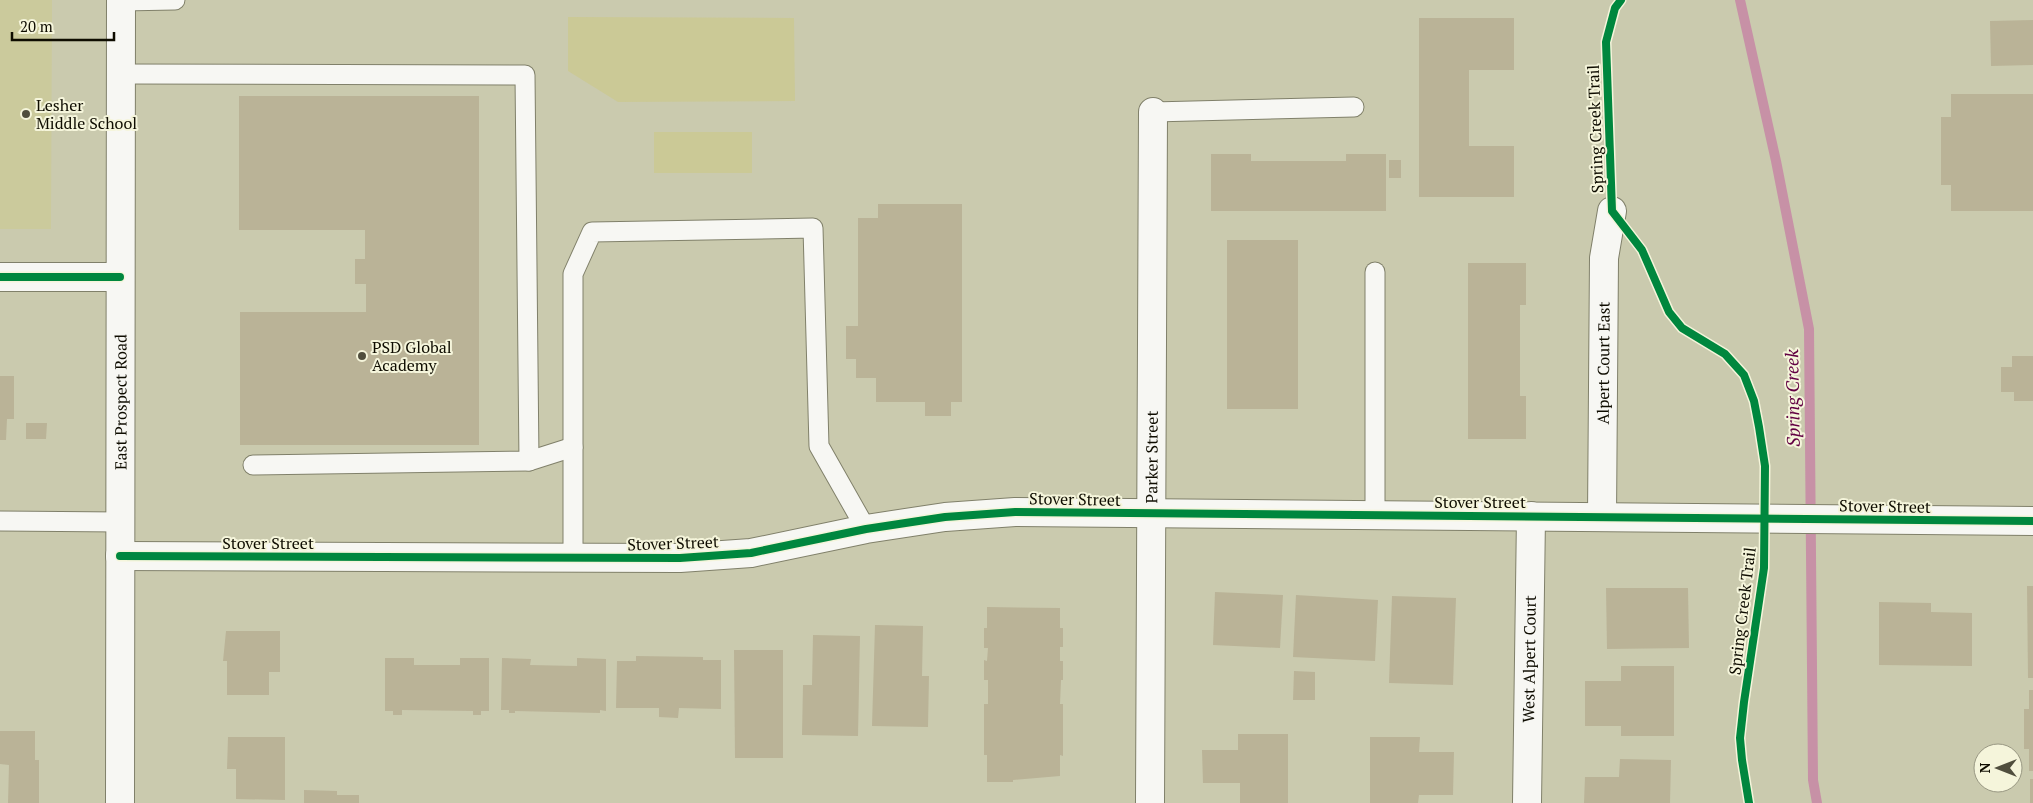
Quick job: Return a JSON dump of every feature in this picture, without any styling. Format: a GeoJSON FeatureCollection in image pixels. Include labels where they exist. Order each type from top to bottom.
{"type":"FeatureCollection","features":[{"type":"Feature","properties":{"kind":"street","name":"East Prospect Road"},"geometry":{"type":"LineString","coordinates":[[120,803],[121,0]]}},
{"type":"Feature","properties":{"kind":"street","name":"Parker Street"},"geometry":{"type":"LineString","coordinates":[[1150,803],[1153,112]]}},
{"type":"Feature","properties":{"kind":"street","name":"Alpert Court East"},"geometry":{"type":"LineString","coordinates":[[1602,517],[1604,258],[1612,210]]}},
{"type":"Feature","properties":{"kind":"street"},"geometry":{"type":"LineString","coordinates":[[0,277],[120,277]]}},
{"type":"Feature","properties":{"kind":"street","name":"Stover Street"},"geometry":{"type":"LineString","coordinates":[[120,556],[680,558],[751,553],[866,529],[945,517],[1015,512],[2033,521]]}},
{"type":"Feature","properties":{"kind":"street","name":"West Alpert Court"},"geometry":{"type":"LineString","coordinates":[[1527,803],[1531,516]]}},
{"type":"Feature","properties":{"kind":"lane"},"geometry":{"type":"LineString","coordinates":[[121,0],[175,0]]}},
{"type":"Feature","properties":{"kind":"lane"},"geometry":{"type":"LineString","coordinates":[[121,74],[525,75],[529,461]]}},
{"type":"Feature","properties":{"kind":"lane"},"geometry":{"type":"LineString","coordinates":[[1153,112],[1354,107]]}},
{"type":"Feature","properties":{"kind":"lane"},"geometry":{"type":"LineString","coordinates":[[573,558],[573,274],[592,232],[813,228],[819,446],[866,529]]}},
{"type":"Feature","properties":{"kind":"lane"},"geometry":{"type":"LineString","coordinates":[[1375,272],[1375,515]]}},
{"type":"Feature","properties":{"kind":"lane"},"geometry":{"type":"LineString","coordinates":[[253,465],[529,461],[573,447]]}},
{"type":"Feature","properties":{"kind":"lane"},"geometry":{"type":"LineString","coordinates":[[0,521],[120,522]]}},
{"type":"Feature","properties":{"kind":"shaded area","name":"Lesher Middle School"},"geometry":{"type":"Polygon","coordinates":[[[0,0],[52,0],[51,229],[0,229],[0,0]]]}},
{"type":"Feature","properties":{"kind":"shaded area"},"geometry":{"type":"Polygon","coordinates":[[[568,17],[794,18],[795,101],[618,102],[568,71],[568,17]]]}},
{"type":"Feature","properties":{"kind":"shaded area"},"geometry":{"type":"Polygon","coordinates":[[[654,132],[752,132],[752,173],[654,173],[654,132]]]}},
{"type":"Feature","properties":{"kind":"building"},"geometry":{"type":"Polygon","coordinates":[[[1419,18],[1514,18],[1514,70],[1469,70],[1469,146],[1514,146],[1514,197],[1419,197],[1419,18]]]}},
{"type":"Feature","properties":{"kind":"building"},"geometry":{"type":"Polygon","coordinates":[[[2033,20],[2033,65],[1991,66],[1990,21],[2033,20]]]}},
{"type":"Feature","properties":{"kind":"building"},"geometry":{"type":"Polygon","coordinates":[[[1951,94],[2033,94],[2033,211],[1951,211],[1951,185],[1941,185],[1941,117],[1951,117],[1951,94]]]}},
{"type":"Feature","properties":{"kind":"building"},"geometry":{"type":"Polygon","coordinates":[[[239,96],[479,96],[479,445],[240,445],[240,312],[366,312],[366,284],[355,284],[355,259],[365,259],[365,230],[239,230],[239,96]]]}},
{"type":"Feature","properties":{"kind":"building"},"geometry":{"type":"Polygon","coordinates":[[[1211,154],[1251,154],[1251,161],[1346,161],[1346,154],[1386,154],[1386,211],[1211,211],[1211,154]]]}},
{"type":"Feature","properties":{"kind":"building"},"geometry":{"type":"Polygon","coordinates":[[[1389,160],[1401,160],[1401,178],[1389,178],[1389,160]]]}},
{"type":"Feature","properties":{"kind":"building"},"geometry":{"type":"Polygon","coordinates":[[[878,204],[962,204],[962,402],[951,402],[951,416],[925,416],[925,402],[876,402],[876,378],[856,378],[856,359],[846,359],[846,326],[858,326],[858,218],[878,218],[878,204]]]}},
{"type":"Feature","properties":{"kind":"building"},"geometry":{"type":"Polygon","coordinates":[[[1227,240],[1298,240],[1298,409],[1227,409],[1227,240]]]}},
{"type":"Feature","properties":{"kind":"building"},"geometry":{"type":"Polygon","coordinates":[[[1468,263],[1526,263],[1526,305],[1520,305],[1520,396],[1526,396],[1526,439],[1468,439],[1468,263]]]}},
{"type":"Feature","properties":{"kind":"building"},"geometry":{"type":"Polygon","coordinates":[[[2012,356],[2033,356],[2033,401],[2014,401],[2014,392],[2001,392],[2001,367],[2012,367],[2012,356]]]}},
{"type":"Feature","properties":{"kind":"building"},"geometry":{"type":"Polygon","coordinates":[[[0,376],[14,376],[14,419],[7,419],[6,440],[0,440],[0,376]]]}},
{"type":"Feature","properties":{"kind":"building"},"geometry":{"type":"Polygon","coordinates":[[[26,423],[47,423],[46,439],[26,439],[26,423]]]}},
{"type":"Feature","properties":{"kind":"building"},"geometry":{"type":"Polygon","coordinates":[[[2027,586],[2033,586],[2033,678],[2028,678],[2027,586]]]}},
{"type":"Feature","properties":{"kind":"building"},"geometry":{"type":"Polygon","coordinates":[[[1606,588],[1688,588],[1689,648],[1607,649],[1606,588]]]}},
{"type":"Feature","properties":{"kind":"building"},"geometry":{"type":"Polygon","coordinates":[[[1215,592],[1283,595],[1280,648],[1213,645],[1215,592]]]}},
{"type":"Feature","properties":{"kind":"building"},"geometry":{"type":"Polygon","coordinates":[[[1296,595],[1378,600],[1375,661],[1293,657],[1296,595]]]}},
{"type":"Feature","properties":{"kind":"building"},"geometry":{"type":"Polygon","coordinates":[[[1392,596],[1456,598],[1453,685],[1389,683],[1392,596]]]}},
{"type":"Feature","properties":{"kind":"building"},"geometry":{"type":"Polygon","coordinates":[[[1879,602],[1931,603],[1931,612],[1972,613],[1972,666],[1879,665],[1879,602]]]}},
{"type":"Feature","properties":{"kind":"building"},"geometry":{"type":"Polygon","coordinates":[[[987,607],[1060,608],[1060,628],[1063,628],[1063,647],[1060,647],[1060,661],[1063,661],[1063,680],[1061,680],[1060,704],[1063,704],[1063,756],[1060,755],[1060,776],[1013,780],[1013,782],[987,782],[987,755],[984,755],[984,704],[988,704],[988,680],[984,680],[984,660],[987,661],[988,648],[984,648],[984,628],[987,628],[987,607]]]}},
{"type":"Feature","properties":{"kind":"building"},"geometry":{"type":"Polygon","coordinates":[[[875,625],[923,626],[922,676],[929,676],[928,727],[872,726],[875,625]]]}},
{"type":"Feature","properties":{"kind":"building"},"geometry":{"type":"Polygon","coordinates":[[[226,631],[280,631],[280,672],[269,672],[269,695],[227,695],[227,661],[223,661],[226,631]]]}},
{"type":"Feature","properties":{"kind":"building"},"geometry":{"type":"Polygon","coordinates":[[[813,635],[860,636],[858,736],[802,735],[803,685],[812,685],[813,635]]]}},
{"type":"Feature","properties":{"kind":"building"},"geometry":{"type":"Polygon","coordinates":[[[734,650],[783,650],[783,758],[735,758],[734,650]]]}},
{"type":"Feature","properties":{"kind":"building"},"geometry":{"type":"Polygon","coordinates":[[[636,656],[703,657],[703,660],[721,660],[721,709],[679,708],[678,718],[659,717],[659,708],[616,708],[617,661],[636,661],[636,656]]]}},
{"type":"Feature","properties":{"kind":"building"},"geometry":{"type":"Polygon","coordinates":[[[385,658],[414,658],[414,665],[460,665],[460,658],[489,658],[489,711],[481,711],[481,715],[473,715],[473,711],[402,710],[402,715],[393,715],[393,711],[385,711],[385,658]]]}},
{"type":"Feature","properties":{"kind":"building"},"geometry":{"type":"Polygon","coordinates":[[[502,658],[531,659],[530,665],[577,666],[577,658],[606,659],[606,711],[600,710],[600,713],[515,711],[515,713],[509,713],[509,710],[501,710],[502,658]]]}},
{"type":"Feature","properties":{"kind":"building"},"geometry":{"type":"Polygon","coordinates":[[[1621,666],[1674,666],[1674,736],[1621,736],[1621,726],[1585,726],[1585,681],[1621,681],[1621,666]]]}},
{"type":"Feature","properties":{"kind":"building"},"geometry":{"type":"Polygon","coordinates":[[[1294,671],[1315,672],[1315,700],[1293,700],[1294,671]]]}},
{"type":"Feature","properties":{"kind":"building"},"geometry":{"type":"Polygon","coordinates":[[[2029,690],[2033,690],[2033,771],[2029,771],[2029,749],[2024,749],[2024,709],[2029,709],[2029,690]]]}},
{"type":"Feature","properties":{"kind":"building"},"geometry":{"type":"Polygon","coordinates":[[[0,731],[35,731],[35,760],[39,760],[39,803],[8,803],[9,765],[0,764],[0,731]]]}},
{"type":"Feature","properties":{"kind":"building"},"geometry":{"type":"Polygon","coordinates":[[[1238,734],[1288,734],[1288,803],[1240,803],[1240,783],[1203,783],[1202,750],[1238,750],[1238,734]]]}},
{"type":"Feature","properties":{"kind":"building"},"geometry":{"type":"Polygon","coordinates":[[[228,737],[285,737],[285,800],[236,799],[236,769],[227,769],[228,737]]]}},
{"type":"Feature","properties":{"kind":"building"},"geometry":{"type":"Polygon","coordinates":[[[1370,737],[1420,737],[1419,752],[1454,752],[1453,795],[1419,795],[1418,803],[1370,803],[1370,737]]]}},
{"type":"Feature","properties":{"kind":"building"},"geometry":{"type":"Polygon","coordinates":[[[1620,759],[1671,760],[1670,803],[1584,803],[1585,777],[1619,777],[1620,759]]]}},
{"type":"Feature","properties":{"kind":"building"},"geometry":{"type":"Polygon","coordinates":[[[2030,779],[2033,779],[2033,803],[2030,803],[2030,779]]]}},
{"type":"Feature","properties":{"kind":"building"},"geometry":{"type":"Polygon","coordinates":[[[304,790],[337,791],[337,795],[359,795],[359,803],[304,803],[304,790]]]}},
{"type":"Feature","properties":{"kind":"waterway","name":"Spring Creek"},"geometry":{"type":"LineString","coordinates":[[1740,0],[1776,161],[1809,329],[1813,780],[1817,803]]}},
{"type":"Feature","properties":{"kind":"cycle path","name":"Spring Creek Trail"},"geometry":{"type":"LineString","coordinates":[[1621,0],[1615,8],[1606,42],[1612,211],[1642,250],[1669,312],[1682,328],[1725,354],[1744,375],[1754,401],[1759,427],[1765,466],[1764,568],[1740,738],[1749,803]]}},
{"type":"Feature","properties":{"kind":"cycle path"},"geometry":{"type":"LineString","coordinates":[[0,277],[120,277]]}},
{"type":"Feature","properties":{"kind":"cycle path"},"geometry":{"type":"LineString","coordinates":[[120,556],[680,558],[751,553],[866,529],[945,517],[1015,512],[2033,521]]}},
{"type":"Feature","properties":{"kind":"place","name":"Lesher Middle School"},"geometry":{"type":"Point","coordinates":[26,114]}},
{"type":"Feature","properties":{"kind":"place","name":"PSD Global Academy"},"geometry":{"type":"Point","coordinates":[362,356]}}]}
